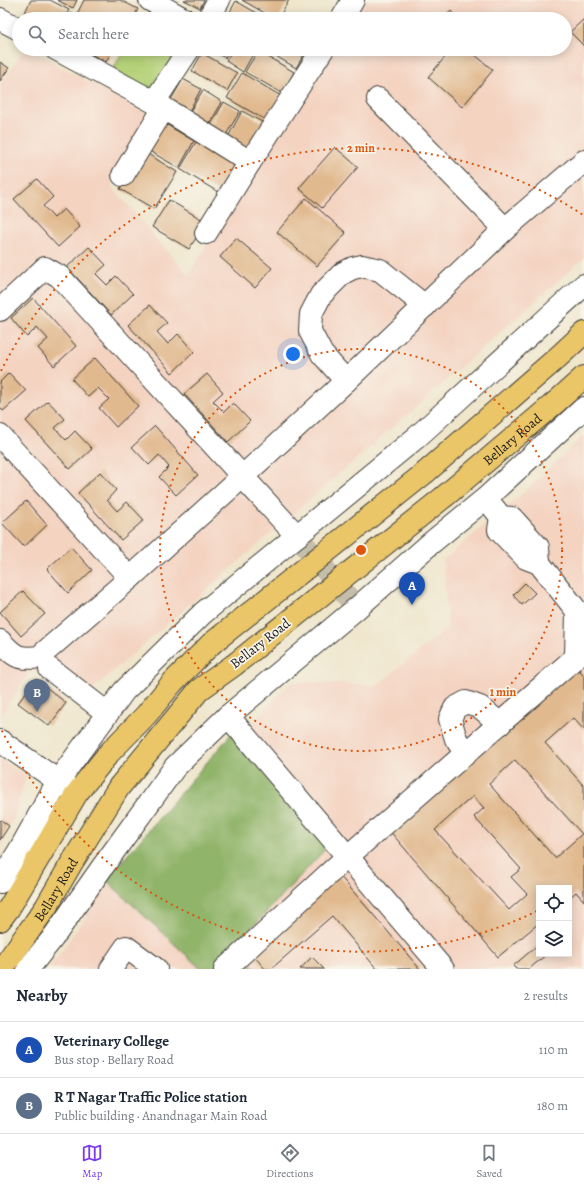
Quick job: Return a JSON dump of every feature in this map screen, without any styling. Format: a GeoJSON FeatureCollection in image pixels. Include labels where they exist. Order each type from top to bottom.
{"type":"FeatureCollection","features":[{"type":"Feature","properties":{"kind":"highway","name":"Bellary Road"},"geometry":{"type":"LineString","coordinates":[[0,920],[9,908],[77,793],[109,753],[146,715],[173,682],[211,644],[426,472],[552,363],[584,333]]}},
{"type":"Feature","properties":{"kind":"highway","name":"Bellary Road"},"geometry":{"type":"LineString","coordinates":[[2,969],[46,907],[119,787],[198,690],[234,665],[446,496],[584,377]]}},
{"type":"Feature","properties":{"kind":"street"},"geometry":{"type":"LineString","coordinates":[[150,0],[171,12]]}},
{"type":"Feature","properties":{"kind":"street"},"geometry":{"type":"LineString","coordinates":[[212,12],[219,0]]}},
{"type":"Feature","properties":{"kind":"street"},"geometry":{"type":"LineString","coordinates":[[346,12],[353,0]]}},
{"type":"Feature","properties":{"kind":"street"},"geometry":{"type":"LineString","coordinates":[[0,19],[12,25]]}},
{"type":"Feature","properties":{"kind":"street"},"geometry":{"type":"LineString","coordinates":[[69,56],[159,105],[250,162]]}},
{"type":"Feature","properties":{"kind":"street"},"geometry":{"type":"LineString","coordinates":[[123,175],[185,56]]}},
{"type":"Feature","properties":{"kind":"street"},"geometry":{"type":"LineString","coordinates":[[206,233],[318,56]]}},
{"type":"Feature","properties":{"kind":"street"},"geometry":{"type":"LineString","coordinates":[[378,99],[505,229]]}},
{"type":"Feature","properties":{"kind":"street"},"geometry":{"type":"LineString","coordinates":[[0,641],[10,652],[24,659],[39,657],[130,578],[242,477],[346,381],[505,229],[584,161]]}},
{"type":"Feature","properties":{"kind":"street"},"geometry":{"type":"LineString","coordinates":[[346,381],[322,354],[310,331],[311,314],[321,295],[343,273],[353,268],[362,266],[380,270],[425,306]]}},
{"type":"Feature","properties":{"kind":"street"},"geometry":{"type":"LineString","coordinates":[[0,310],[45,268],[59,276],[297,536]]}},
{"type":"Feature","properties":{"kind":"street"},"geometry":{"type":"LineString","coordinates":[[0,882],[58,781],[124,691],[203,613],[417,437],[584,285]]}},
{"type":"Feature","properties":{"kind":"street"},"geometry":{"type":"LineString","coordinates":[[28,969],[52,939],[100,869],[175,767],[228,716],[486,498],[584,408]]}},
{"type":"Feature","properties":{"kind":"street"},"geometry":{"type":"LineString","coordinates":[[0,436],[130,578]]}},
{"type":"Feature","properties":{"kind":"street"},"geometry":{"type":"LineString","coordinates":[[225,969],[347,857],[576,657],[581,615],[539,563],[526,558],[499,530],[501,517],[486,498]]}},
{"type":"Feature","properties":{"kind":"street"},"geometry":{"type":"LineString","coordinates":[[50,670],[107,713]]}},
{"type":"Feature","properties":{"kind":"street"},"geometry":{"type":"LineString","coordinates":[[466,754],[456,739],[450,719],[455,708],[466,702],[480,707],[500,724]]}},
{"type":"Feature","properties":{"kind":"street"},"geometry":{"type":"LineString","coordinates":[[228,716],[443,969]]}},
{"type":"Feature","properties":{"kind":"street"},"geometry":{"type":"LineString","coordinates":[[0,741],[77,793]]}},
{"type":"Feature","properties":{"kind":"street"},"geometry":{"type":"LineString","coordinates":[[111,969],[126,947],[156,969]]}},
{"type":"Feature","properties":{"kind":"shaded area"},"geometry":{"type":"Polygon","coordinates":[[[362,0],[584,0],[584,258],[79,701],[32,669],[0,716],[0,85],[20,56],[41,56],[152,116],[111,186],[188,275],[327,56],[572,56],[572,12],[354,12],[362,0]]]}},
{"type":"Feature","properties":{"kind":"shaded area"},"geometry":{"type":"Polygon","coordinates":[[[584,435],[584,969],[49,969],[117,872],[291,682],[377,685],[448,628],[443,560],[526,491],[584,435]]]}},
{"type":"Feature","properties":{"kind":"shaded area"},"geometry":{"type":"Polygon","coordinates":[[[0,759],[26,776],[14,817],[0,847],[0,759]]]}},
{"type":"Feature","properties":{"kind":"green space"},"geometry":{"type":"Polygon","coordinates":[[[120,56],[177,56],[152,94],[111,74],[120,56]]]}},
{"type":"Feature","properties":{"kind":"green space"},"geometry":{"type":"Polygon","coordinates":[[[232,733],[330,844],[234,947],[256,969],[201,969],[106,880],[232,733]]]}},
{"type":"Feature","properties":{"kind":"building"},"geometry":{"type":"Polygon","coordinates":[[[31,0],[50,0],[69,10],[68,12],[25,12],[31,0]]]}},
{"type":"Feature","properties":{"kind":"building"},"geometry":{"type":"Polygon","coordinates":[[[57,0],[77,0],[73,8],[57,0]]]}},
{"type":"Feature","properties":{"kind":"building"},"geometry":{"type":"Polygon","coordinates":[[[84,0],[120,0],[138,9],[136,12],[78,12],[84,0]]]}},
{"type":"Feature","properties":{"kind":"building"},"geometry":{"type":"Polygon","coordinates":[[[184,0],[204,0],[200,8],[184,0]]]}},
{"type":"Feature","properties":{"kind":"building"},"geometry":{"type":"Polygon","coordinates":[[[242,0],[289,0],[282,12],[263,12],[242,0]]]}},
{"type":"Feature","properties":{"kind":"building"},"geometry":{"type":"Polygon","coordinates":[[[236,1],[255,12],[230,12],[236,1]]]}},
{"type":"Feature","properties":{"kind":"building"},"geometry":{"type":"Polygon","coordinates":[[[584,19],[584,46],[572,34],[572,30],[584,19]]]}},
{"type":"Feature","properties":{"kind":"building"},"geometry":{"type":"Polygon","coordinates":[[[94,56],[109,56],[106,62],[94,56]]]}},
{"type":"Feature","properties":{"kind":"building"},"geometry":{"type":"Polygon","coordinates":[[[200,56],[207,56],[237,73],[227,91],[192,71],[200,56]]]}},
{"type":"Feature","properties":{"kind":"building"},"geometry":{"type":"Polygon","coordinates":[[[229,56],[252,56],[243,72],[226,61],[229,56]]]}},
{"type":"Feature","properties":{"kind":"building"},"geometry":{"type":"Polygon","coordinates":[[[255,56],[267,56],[294,72],[282,93],[245,72],[255,56]]]}},
{"type":"Feature","properties":{"kind":"building"},"geometry":{"type":"Polygon","coordinates":[[[276,56],[303,56],[296,68],[276,56]]]}},
{"type":"Feature","properties":{"kind":"building"},"geometry":{"type":"Polygon","coordinates":[[[446,56],[476,56],[493,70],[462,107],[428,77],[446,56]]]}},
{"type":"Feature","properties":{"kind":"building"},"geometry":{"type":"Polygon","coordinates":[[[0,62],[9,68],[0,81],[0,62]]]}},
{"type":"Feature","properties":{"kind":"building"},"geometry":{"type":"Polygon","coordinates":[[[242,73],[281,96],[267,121],[227,98],[242,73]]]}},
{"type":"Feature","properties":{"kind":"building"},"geometry":{"type":"Polygon","coordinates":[[[183,79],[201,89],[188,113],[169,103],[183,79]]]}},
{"type":"Feature","properties":{"kind":"building"},"geometry":{"type":"Polygon","coordinates":[[[203,90],[222,102],[209,125],[189,113],[203,90]]]}},
{"type":"Feature","properties":{"kind":"building"},"geometry":{"type":"Polygon","coordinates":[[[224,102],[240,111],[226,135],[210,126],[224,102]]]}},
{"type":"Feature","properties":{"kind":"building"},"geometry":{"type":"Polygon","coordinates":[[[242,111],[262,122],[247,148],[228,137],[242,111]]]}},
{"type":"Feature","properties":{"kind":"building"},"geometry":{"type":"Polygon","coordinates":[[[162,122],[194,141],[179,168],[146,149],[162,122]]]}},
{"type":"Feature","properties":{"kind":"building"},"geometry":{"type":"Polygon","coordinates":[[[196,142],[235,165],[218,192],[180,169],[196,142]]]}},
{"type":"Feature","properties":{"kind":"building"},"geometry":{"type":"Polygon","coordinates":[[[335,147],[358,167],[322,208],[299,188],[335,147]]]}},
{"type":"Feature","properties":{"kind":"building"},"geometry":{"type":"Polygon","coordinates":[[[143,151],[177,172],[154,209],[120,189],[143,151]]]}},
{"type":"Feature","properties":{"kind":"building"},"geometry":{"type":"Polygon","coordinates":[[[37,179],[53,197],[43,206],[54,218],[64,209],[80,227],[58,247],[14,199],[37,179]]]}},
{"type":"Feature","properties":{"kind":"building"},"geometry":{"type":"Polygon","coordinates":[[[306,198],[346,233],[317,266],[277,232],[306,198]]]}},
{"type":"Feature","properties":{"kind":"building"},"geometry":{"type":"Polygon","coordinates":[[[169,200],[206,222],[189,249],[152,227],[169,200]]]}},
{"type":"Feature","properties":{"kind":"building"},"geometry":{"type":"Polygon","coordinates":[[[236,238],[272,268],[255,288],[220,257],[236,238]]]}},
{"type":"Feature","properties":{"kind":"building"},"geometry":{"type":"Polygon","coordinates":[[[89,247],[106,265],[96,274],[107,285],[116,276],[133,294],[111,315],[67,267],[89,247]]]}},
{"type":"Feature","properties":{"kind":"building"},"geometry":{"type":"Polygon","coordinates":[[[33,298],[76,346],[54,366],[38,348],[48,339],[37,327],[27,337],[11,318],[33,298]]]}},
{"type":"Feature","properties":{"kind":"building"},"geometry":{"type":"Polygon","coordinates":[[[150,305],[167,323],[157,332],[168,344],[178,334],[194,352],[172,373],[128,325],[150,305]]]}},
{"type":"Feature","properties":{"kind":"building"},"geometry":{"type":"Polygon","coordinates":[[[95,358],[138,406],[116,427],[99,408],[109,399],[98,388],[88,397],[72,379],[95,358]]]}},
{"type":"Feature","properties":{"kind":"building"},"geometry":{"type":"Polygon","coordinates":[[[9,373],[26,391],[3,411],[0,408],[0,382],[9,373]]]}},
{"type":"Feature","properties":{"kind":"building"},"geometry":{"type":"Polygon","coordinates":[[[207,374],[223,392],[213,401],[224,412],[233,403],[250,421],[228,442],[184,394],[207,374]]]}},
{"type":"Feature","properties":{"kind":"building"},"geometry":{"type":"Polygon","coordinates":[[[48,401],[65,419],[55,428],[66,440],[75,431],[92,449],[70,469],[26,421],[48,401]]]}},
{"type":"Feature","properties":{"kind":"building"},"geometry":{"type":"Polygon","coordinates":[[[155,426],[198,475],[176,495],[159,477],[169,467],[159,455],[149,465],[132,447],[155,426]]]}},
{"type":"Feature","properties":{"kind":"building"},"geometry":{"type":"Polygon","coordinates":[[[100,472],[116,490],[107,500],[117,511],[127,502],[144,520],[121,540],[78,493],[100,472]]]}},
{"type":"Feature","properties":{"kind":"building"},"geometry":{"type":"Polygon","coordinates":[[[26,501],[47,525],[24,547],[2,523],[26,501]]]}},
{"type":"Feature","properties":{"kind":"building"},"geometry":{"type":"Polygon","coordinates":[[[71,547],[92,570],[68,593],[47,569],[71,547]]]}},
{"type":"Feature","properties":{"kind":"building"},"geometry":{"type":"Polygon","coordinates":[[[525,583],[535,593],[522,605],[513,595],[525,583]]]}},
{"type":"Feature","properties":{"kind":"building"},"geometry":{"type":"Polygon","coordinates":[[[23,591],[45,614],[21,636],[0,612],[23,591]]]}},
{"type":"Feature","properties":{"kind":"building"},"geometry":{"type":"Polygon","coordinates":[[[577,668],[584,675],[584,730],[573,718],[545,743],[584,786],[584,901],[576,892],[572,895],[572,885],[536,885],[536,925],[498,957],[388,829],[577,668]],[[515,760],[489,784],[555,858],[582,834],[515,760]],[[473,796],[435,830],[509,910],[527,894],[511,877],[521,869],[474,817],[484,808],[473,796]]]}},
{"type":"Feature","properties":{"kind":"building"},"geometry":{"type":"Polygon","coordinates":[[[36,679],[66,703],[49,726],[18,703],[36,679]]]}},
{"type":"Feature","properties":{"kind":"building"},"geometry":{"type":"Polygon","coordinates":[[[1,820],[9,826],[0,840],[0,821],[1,820]]]}},
{"type":"Feature","properties":{"kind":"building"},"geometry":{"type":"Polygon","coordinates":[[[339,875],[420,969],[377,969],[332,916],[271,969],[265,969],[250,951],[339,875]]]}},
{"type":"Feature","properties":{"kind":"building"},"geometry":{"type":"Polygon","coordinates":[[[536,947],[536,957],[543,957],[529,969],[516,969],[513,966],[536,947]]]}},
{"type":"Feature","properties":{"kind":"building"},"geometry":{"type":"Polygon","coordinates":[[[312,957],[324,969],[300,969],[312,957]]]}},
{"type":"Feature","properties":{"kind":"tunnel"},"geometry":{"type":"LineString","coordinates":[[297,536],[357,608]]}},
{"type":"Feature","properties":{"kind":"place","name":"Veterinary College"},"geometry":{"type":"Point","coordinates":[412,605]}},
{"type":"Feature","properties":{"kind":"place","name":"R T Nagar Traffic Police station"},"geometry":{"type":"Point","coordinates":[37,712]}}]}
